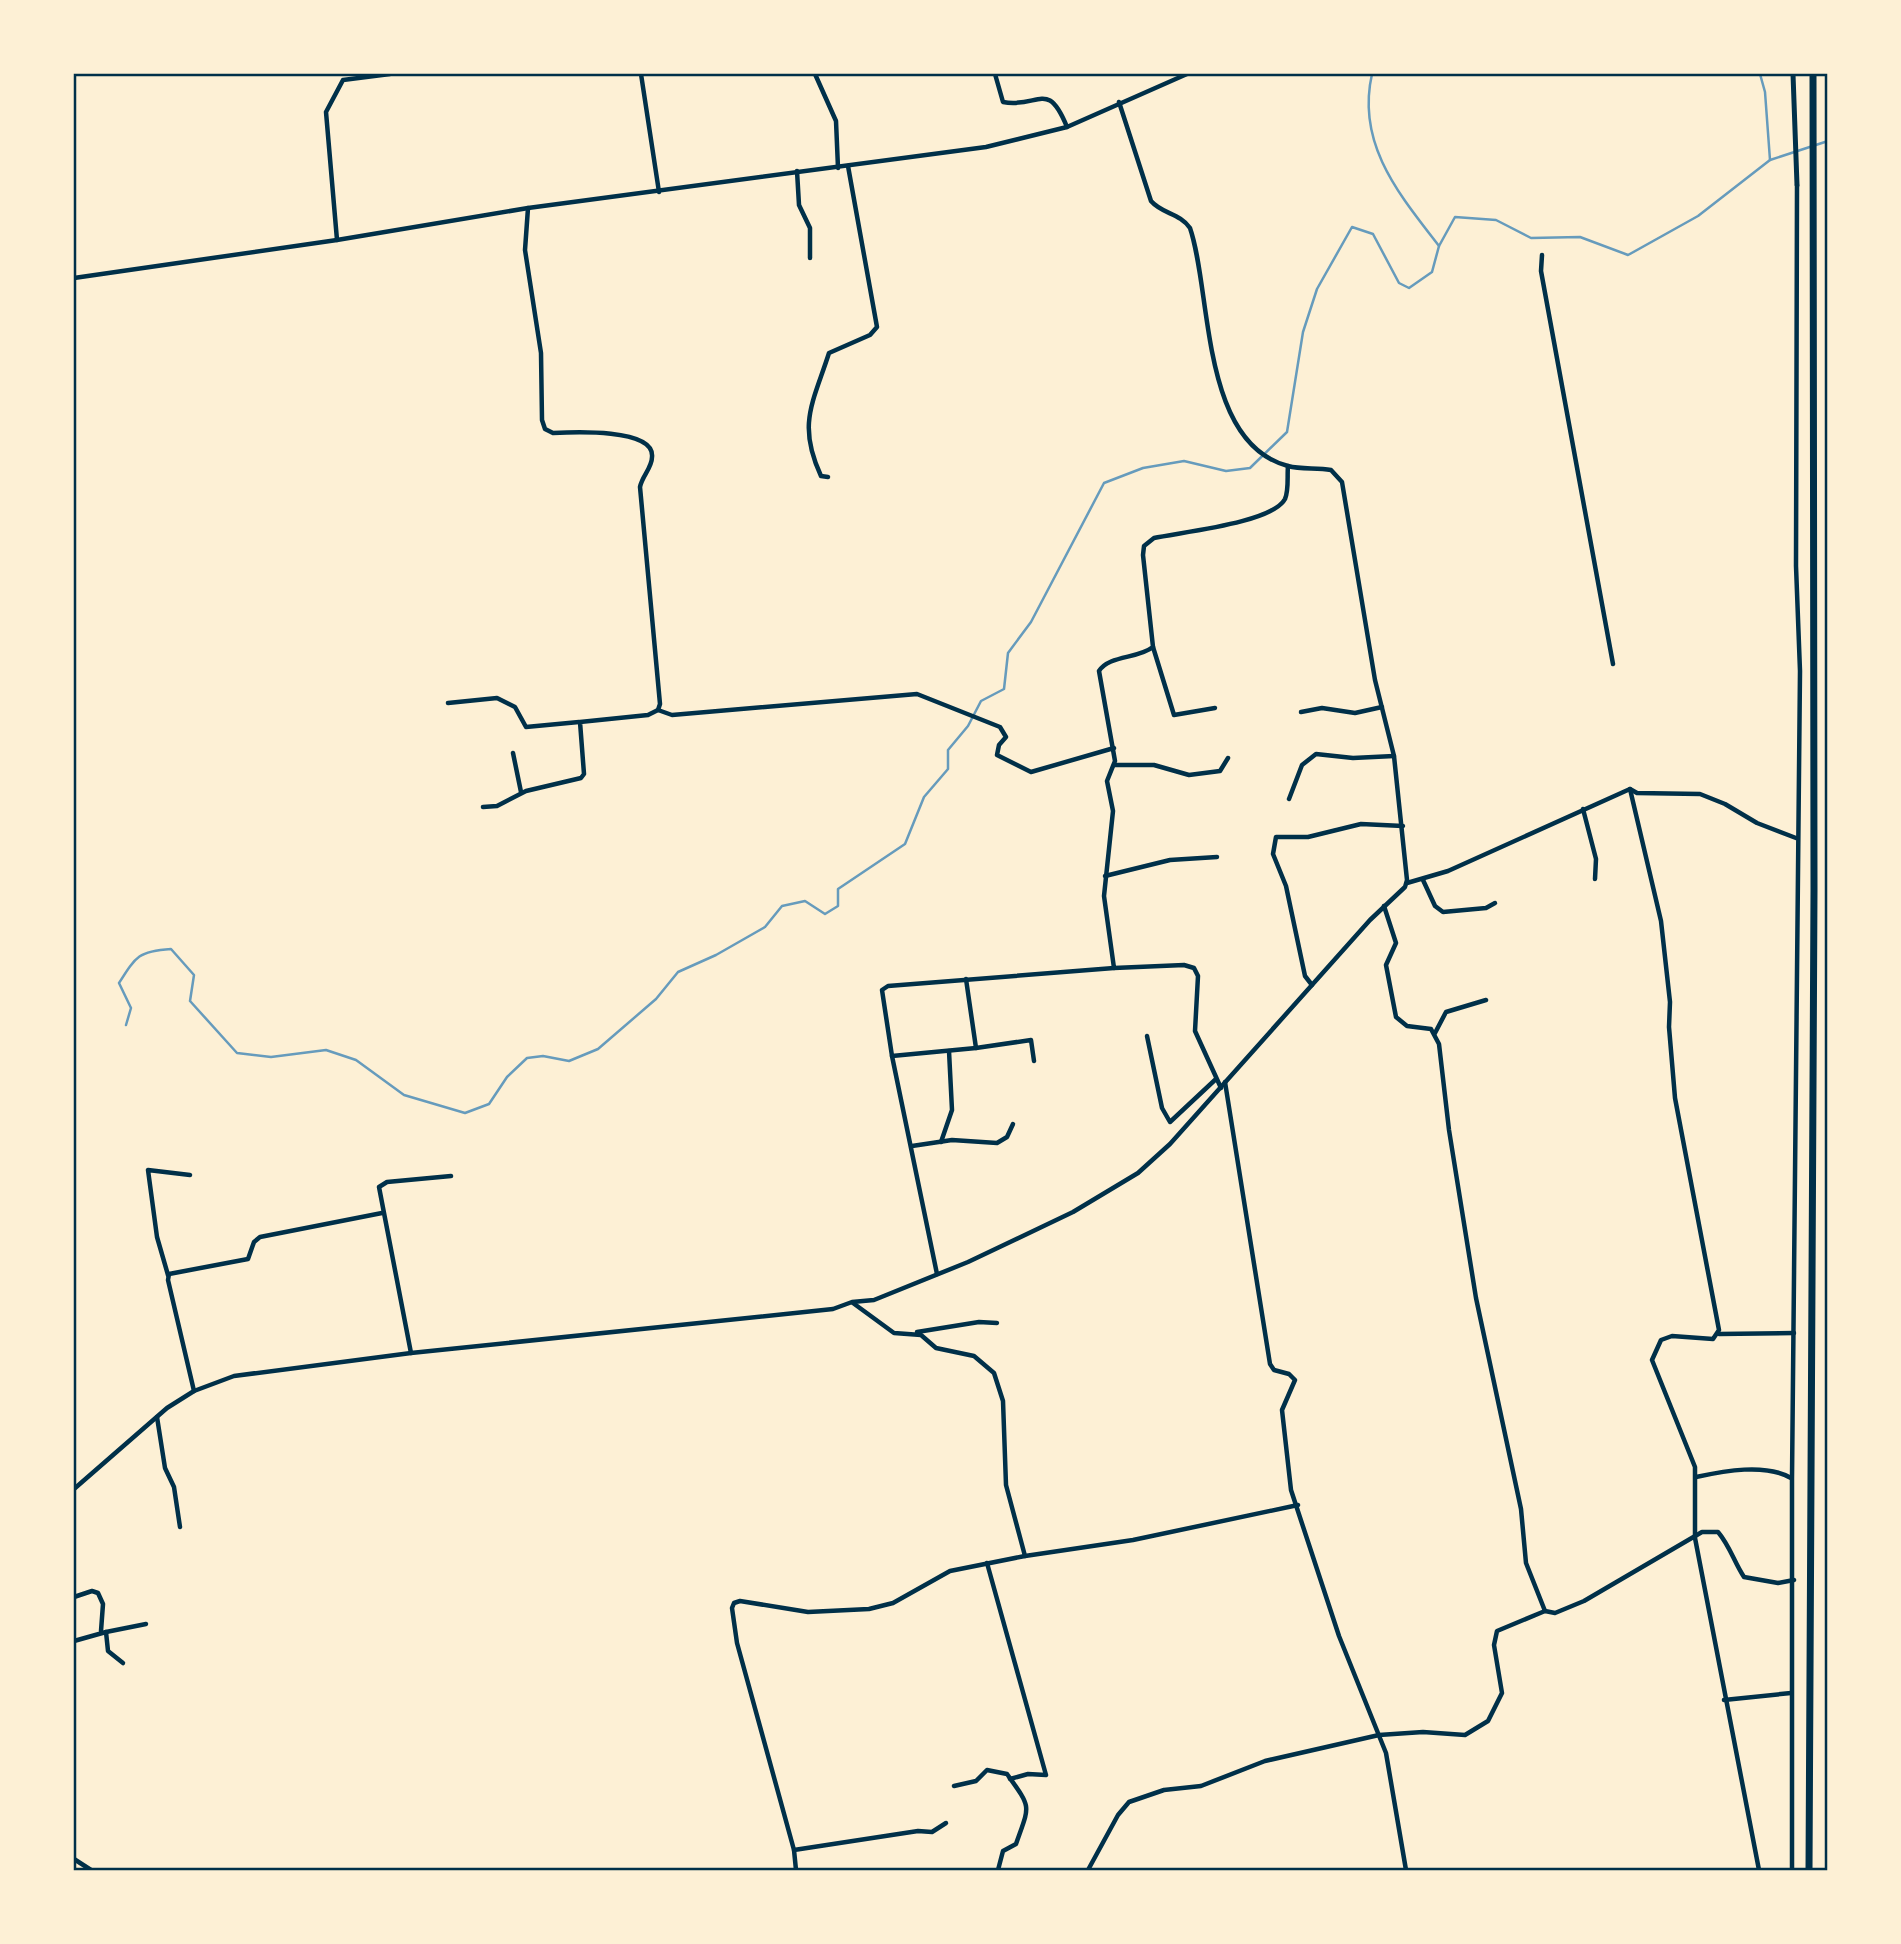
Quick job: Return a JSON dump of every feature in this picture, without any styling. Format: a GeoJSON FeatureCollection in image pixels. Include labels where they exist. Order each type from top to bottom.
{"type":"FeatureCollection","features":[{"type":"Feature","properties":{"kind":"highway"},"geometry":{"type":"LineString","coordinates":[[1809,1871],[1814,904],[1813,74]]}},
{"type":"Feature","properties":{"kind":"street"},"geometry":{"type":"LineString","coordinates":[[337,240],[327,108],[343,80],[390,74]]}},
{"type":"Feature","properties":{"kind":"street"},"geometry":{"type":"LineString","coordinates":[[640,74],[659,192]]}},
{"type":"Feature","properties":{"kind":"street"},"geometry":{"type":"LineString","coordinates":[[816,74],[834,114],[838,168]]}},
{"type":"Feature","properties":{"kind":"street"},"geometry":{"type":"LineString","coordinates":[[995,74],[1003,102],[1047,99],[1058,105],[1067,127]]}},
{"type":"Feature","properties":{"kind":"street"},"geometry":{"type":"LineString","coordinates":[[74,278],[337,240],[528,208],[986,147],[1067,127],[1187,74]]}},
{"type":"Feature","properties":{"kind":"street"},"geometry":{"type":"LineString","coordinates":[[1792,1871],[1792,1479],[1800,671],[1796,566],[1797,185],[1793,74]]}},
{"type":"Feature","properties":{"kind":"street"},"geometry":{"type":"LineString","coordinates":[[1119,102],[1152,201],[1156,206],[1182,218],[1190,228],[1211,352],[1229,407],[1239,426],[1259,450],[1288,466],[1331,470],[1342,482],[1382,707],[1394,756],[1407,883]]}},
{"type":"Feature","properties":{"kind":"street"},"geometry":{"type":"LineString","coordinates":[[828,477],[821,477],[814,452],[808,442],[810,403],[829,353],[870,334],[877,327],[848,166]]}},
{"type":"Feature","properties":{"kind":"street"},"geometry":{"type":"LineString","coordinates":[[797,171],[799,205],[810,228],[810,257]]}},
{"type":"Feature","properties":{"kind":"street"},"geometry":{"type":"LineString","coordinates":[[448,703],[497,698],[515,707],[526,727],[648,715],[658,710],[660,704],[640,487],[653,457],[651,449],[645,443],[618,434],[553,433],[545,429],[542,420],[541,353],[524,250],[528,208]]}},
{"type":"Feature","properties":{"kind":"street"},"geometry":{"type":"LineString","coordinates":[[1542,255],[1541,271],[1612,664]]}},
{"type":"Feature","properties":{"kind":"street"},"geometry":{"type":"LineString","coordinates":[[1215,708],[1174,715],[1153,647],[1144,546],[1154,538],[1273,510],[1286,494],[1288,466]]}},
{"type":"Feature","properties":{"kind":"street"},"geometry":{"type":"LineString","coordinates":[[1114,968],[1104,896],[1114,810],[1107,781],[1114,765],[1114,748],[1099,671],[1106,663],[1142,654],[1153,647]]}},
{"type":"Feature","properties":{"kind":"street"},"geometry":{"type":"LineString","coordinates":[[658,710],[672,715],[917,694],[1000,727],[1006,737],[999,745],[997,755],[1031,772],[1114,748]]}},
{"type":"Feature","properties":{"kind":"street"},"geometry":{"type":"LineString","coordinates":[[1301,712],[1322,708],[1355,713],[1382,707]]}},
{"type":"Feature","properties":{"kind":"street"},"geometry":{"type":"LineString","coordinates":[[483,807],[507,802],[521,793],[582,777],[580,722]]}},
{"type":"Feature","properties":{"kind":"street"},"geometry":{"type":"LineString","coordinates":[[513,753],[521,793]]}},
{"type":"Feature","properties":{"kind":"street"},"geometry":{"type":"LineString","coordinates":[[1289,799],[1302,765],[1316,754],[1353,758],[1394,756]]}},
{"type":"Feature","properties":{"kind":"street"},"geometry":{"type":"LineString","coordinates":[[1114,765],[1154,765],[1189,775],[1220,771],[1227,758]]}},
{"type":"Feature","properties":{"kind":"street"},"geometry":{"type":"LineString","coordinates":[[1630,789],[1661,921],[1670,1002],[1669,1027],[1677,1113],[1715,1298],[1718,1334]]}},
{"type":"Feature","properties":{"kind":"street"},"geometry":{"type":"LineString","coordinates":[[74,1489],[157,1416],[194,1391],[249,1372],[833,1309],[852,1302],[874,1300],[1073,1212],[1119,1187],[1154,1160],[1407,883],[1423,880],[1630,789]]}},
{"type":"Feature","properties":{"kind":"street"},"geometry":{"type":"LineString","coordinates":[[1630,789],[1637,793],[1700,794],[1725,804],[1757,823],[1796,838]]}},
{"type":"Feature","properties":{"kind":"street"},"geometry":{"type":"LineString","coordinates":[[1583,808],[1596,859],[1594,879]]}},
{"type":"Feature","properties":{"kind":"street"},"geometry":{"type":"LineString","coordinates":[[1312,985],[1305,975],[1286,886],[1273,854],[1276,837],[1308,837],[1362,824],[1403,826]]}},
{"type":"Feature","properties":{"kind":"street"},"geometry":{"type":"LineString","coordinates":[[1105,876],[1170,860],[1217,857]]}},
{"type":"Feature","properties":{"kind":"street"},"geometry":{"type":"LineString","coordinates":[[1423,880],[1435,906],[1443,912],[1486,908],[1495,903]]}},
{"type":"Feature","properties":{"kind":"street"},"geometry":{"type":"LineString","coordinates":[[1384,906],[1396,943],[1386,965],[1395,1017],[1402,1024],[1426,1027],[1435,1033]]}},
{"type":"Feature","properties":{"kind":"street"},"geometry":{"type":"LineString","coordinates":[[937,1273],[892,1056],[882,990],[888,986],[1114,968],[1184,965],[1194,968],[1198,976],[1195,1031],[1221,1088]]}},
{"type":"Feature","properties":{"kind":"street"},"geometry":{"type":"LineString","coordinates":[[966,979],[976,1048]]}},
{"type":"Feature","properties":{"kind":"street"},"geometry":{"type":"LineString","coordinates":[[1486,1000],[1446,1012],[1435,1033],[1476,1298],[1521,1509],[1526,1563],[1545,1611]]}},
{"type":"Feature","properties":{"kind":"street"},"geometry":{"type":"LineString","coordinates":[[1147,1036],[1161,1108],[1170,1122],[1216,1079]]}},
{"type":"Feature","properties":{"kind":"street"},"geometry":{"type":"LineString","coordinates":[[892,1056],[976,1048],[1024,1038],[1031,1040],[1034,1061]]}},
{"type":"Feature","properties":{"kind":"street"},"geometry":{"type":"LineString","coordinates":[[941,1142],[952,1110],[949,1051]]}},
{"type":"Feature","properties":{"kind":"street"},"geometry":{"type":"LineString","coordinates":[[1225,1082],[1270,1364],[1273,1370],[1289,1374],[1295,1380],[1282,1410],[1291,1490],[1339,1636],[1386,1753],[1406,1871]]}},
{"type":"Feature","properties":{"kind":"street"},"geometry":{"type":"LineString","coordinates":[[912,1146],[971,1140],[997,1143],[1007,1137],[1013,1124]]}},
{"type":"Feature","properties":{"kind":"street"},"geometry":{"type":"LineString","coordinates":[[190,1175],[148,1170],[157,1237],[194,1391]]}},
{"type":"Feature","properties":{"kind":"street"},"geometry":{"type":"LineString","coordinates":[[411,1353],[379,1191],[382,1184],[450,1176]]}},
{"type":"Feature","properties":{"kind":"street"},"geometry":{"type":"LineString","coordinates":[[168,1275],[248,1259],[254,1242],[260,1237],[382,1213]]}},
{"type":"Feature","properties":{"kind":"street"},"geometry":{"type":"LineString","coordinates":[[852,1302],[894,1334],[901,1336],[979,1322],[997,1323]]}},
{"type":"Feature","properties":{"kind":"street"},"geometry":{"type":"LineString","coordinates":[[912,1333],[921,1335],[936,1348],[974,1356],[994,1373],[1003,1401],[1006,1485],[1025,1556]]}},
{"type":"Feature","properties":{"kind":"street"},"geometry":{"type":"LineString","coordinates":[[1759,1871],[1695,1538],[1695,1467],[1652,1360],[1657,1345],[1672,1336],[1713,1339],[1718,1334],[1794,1333]]}},
{"type":"Feature","properties":{"kind":"street"},"geometry":{"type":"LineString","coordinates":[[157,1416],[165,1468],[174,1487],[180,1527]]}},
{"type":"Feature","properties":{"kind":"street"},"geometry":{"type":"LineString","coordinates":[[1696,1477],[1727,1470],[1781,1472],[1792,1479]]}},
{"type":"Feature","properties":{"kind":"street"},"geometry":{"type":"LineString","coordinates":[[796,1871],[794,1850],[737,1643],[733,1606],[740,1601],[808,1612],[869,1609],[893,1603],[943,1574],[988,1563],[1133,1539],[1298,1505]]}},
{"type":"Feature","properties":{"kind":"street"},"geometry":{"type":"LineString","coordinates":[[1087,1871],[1118,1815],[1129,1802],[1164,1790],[1201,1786],[1265,1761],[1379,1735],[1423,1732],[1465,1735],[1488,1721],[1502,1693],[1495,1634],[1506,1625],[1545,1611],[1555,1613],[1584,1601],[1702,1532],[1718,1532],[1729,1545],[1730,1555],[1744,1577],[1778,1583],[1794,1580]]}},
{"type":"Feature","properties":{"kind":"street"},"geometry":{"type":"LineString","coordinates":[[988,1563],[1046,1774],[1028,1774],[1010,1780]]}},
{"type":"Feature","properties":{"kind":"street"},"geometry":{"type":"LineString","coordinates":[[74,1597],[92,1591],[98,1593],[103,1604],[108,1651],[123,1663]]}},
{"type":"Feature","properties":{"kind":"street"},"geometry":{"type":"LineString","coordinates":[[74,1641],[104,1631],[146,1623]]}},
{"type":"Feature","properties":{"kind":"street"},"geometry":{"type":"LineString","coordinates":[[1724,1700],[1791,1693]]}},
{"type":"Feature","properties":{"kind":"street"},"geometry":{"type":"LineString","coordinates":[[954,1786],[976,1780],[987,1770],[1007,1774],[1027,1803],[1028,1810],[1016,1844],[1003,1851],[998,1871]]}},
{"type":"Feature","properties":{"kind":"street"},"geometry":{"type":"LineString","coordinates":[[794,1850],[918,1831],[932,1832],[946,1823]]}},
{"type":"Feature","properties":{"kind":"street"},"geometry":{"type":"LineString","coordinates":[[74,1859],[92,1871]]}},
{"type":"Feature","properties":{"kind":"waterway"},"geometry":{"type":"LineString","coordinates":[[1372,74],[1370,123],[1376,145],[1396,187],[1439,246]]}},
{"type":"Feature","properties":{"kind":"waterway"},"geometry":{"type":"LineString","coordinates":[[1760,74],[1765,92],[1770,160]]}},
{"type":"Feature","properties":{"kind":"waterway"},"geometry":{"type":"LineString","coordinates":[[126,1025],[131,1008],[119,983],[139,957],[152,951],[171,949],[194,975],[190,1001],[237,1053],[271,1057],[326,1050],[356,1060],[404,1095],[465,1113],[489,1104],[507,1077],[527,1058],[543,1056],[569,1061],[598,1049],[656,999],[678,972],[716,955],[765,927],[782,906],[805,901],[825,914],[838,906],[838,889],[905,844],[924,797],[948,769],[948,750],[968,726],[981,701],[1004,689],[1008,653],[1031,622],[1104,483],[1143,468],[1184,461],[1226,471],[1250,468],[1287,432],[1303,332],[1317,289],[1352,227],[1373,234],[1399,283],[1409,288],[1432,272],[1439,246],[1455,217],[1496,220],[1531,238],[1580,237],[1628,255],[1698,216],[1770,160],[1828,141]]}}]}
